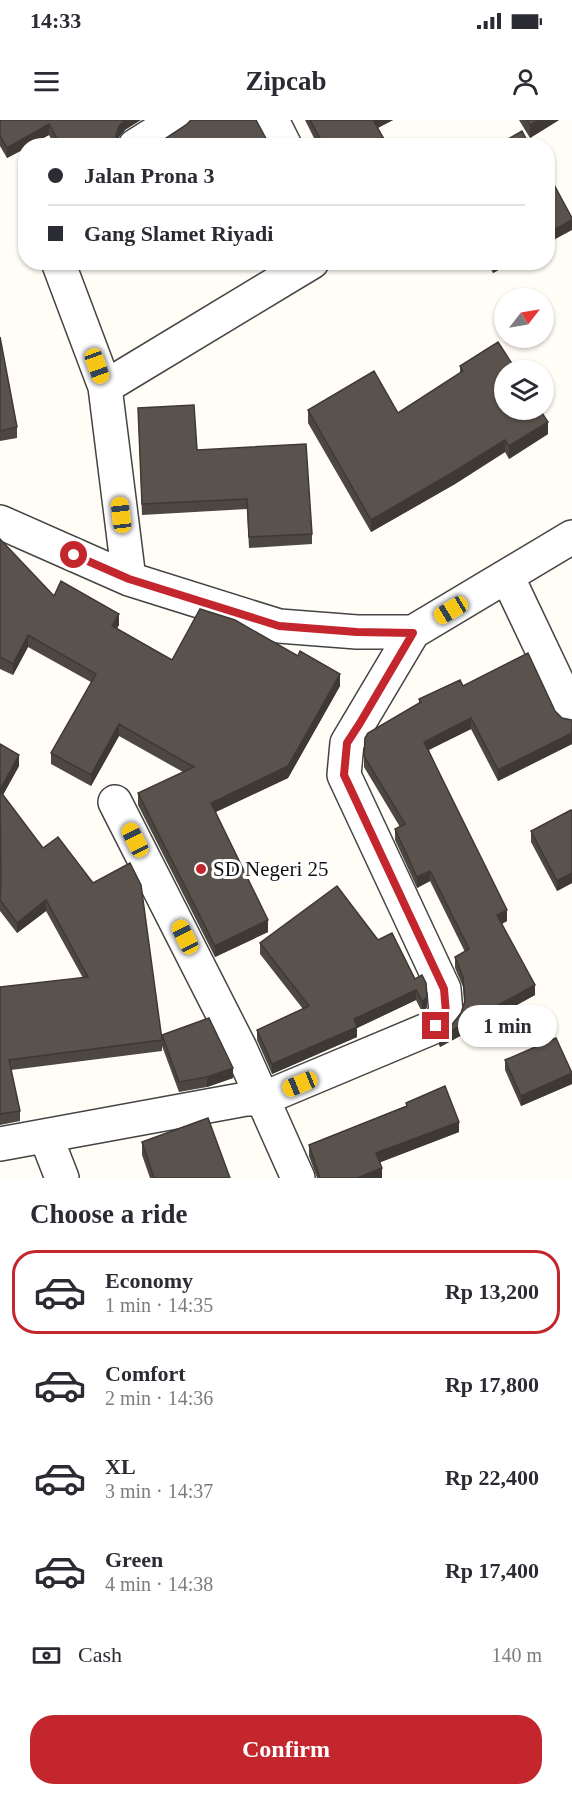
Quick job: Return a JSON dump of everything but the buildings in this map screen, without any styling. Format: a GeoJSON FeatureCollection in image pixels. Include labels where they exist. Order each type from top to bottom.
{"type":"FeatureCollection","features":[{"type":"Feature","properties":{"kind":"street"},"geometry":{"type":"LineString","coordinates":[[148,138],[176,120]]}},
{"type":"Feature","properties":{"kind":"street"},"geometry":{"type":"LineString","coordinates":[[272,120],[281,138]]}},
{"type":"Feature","properties":{"kind":"street"},"geometry":{"type":"LineString","coordinates":[[61,270],[105,387],[129,579]]}},
{"type":"Feature","properties":{"kind":"street"},"geometry":{"type":"LineString","coordinates":[[105,387],[299,270]]}},
{"type":"Feature","properties":{"kind":"street"},"geometry":{"type":"LineString","coordinates":[[0,522],[129,579],[279,626],[357,632],[413,633]]}},
{"type":"Feature","properties":{"kind":"street"},"geometry":{"type":"LineString","coordinates":[[0,1144],[246,1099],[262,1099],[436,1026],[446,1013],[444,989],[344,775],[347,743],[413,633],[572,537]]}},
{"type":"Feature","properties":{"kind":"street"},"geometry":{"type":"LineString","coordinates":[[507,576],[572,713]]}},
{"type":"Feature","properties":{"kind":"street"},"geometry":{"type":"LineString","coordinates":[[115,802],[235,1038],[298,1178]]}},
{"type":"Feature","properties":{"kind":"street"},"geometry":{"type":"LineString","coordinates":[[46,1137],[62,1178]]}},
{"type":"Feature","properties":{"kind":"place","name":"SD Negeri 25"},"geometry":{"type":"Point","coordinates":[201,869]}},
{"type":"Feature","properties":{"kind":"route"},"geometry":{"type":"LineString","coordinates":[[74,555],[129,579],[279,626],[357,632],[413,633],[347,743],[344,775],[444,989],[446,1013],[436,1026]]}}]}
